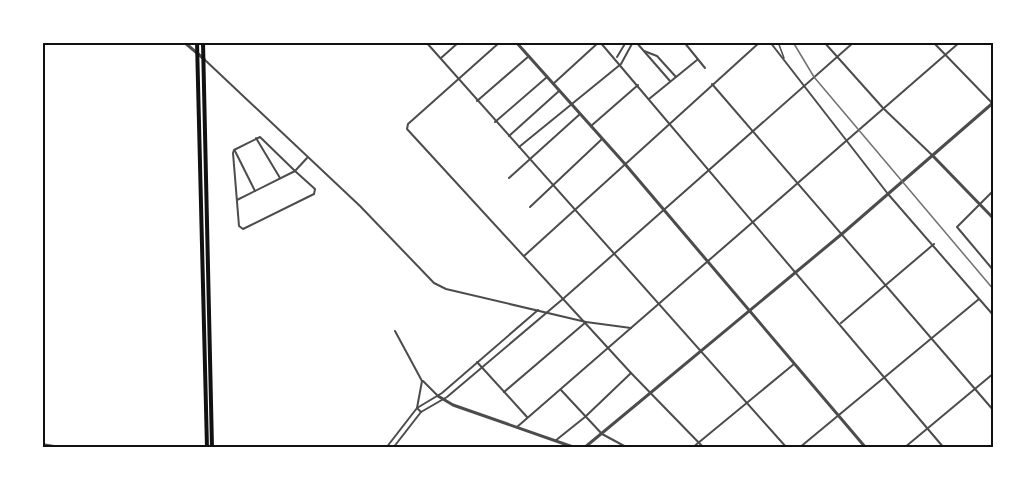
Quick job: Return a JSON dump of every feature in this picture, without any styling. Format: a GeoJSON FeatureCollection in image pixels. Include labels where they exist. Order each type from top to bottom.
{"type":"FeatureCollection","features":[{"type":"Feature","properties":{"kind":"highway"},"geometry":{"type":"LineString","coordinates":[[197,42],[207,448]]}},
{"type":"Feature","properties":{"kind":"highway"},"geometry":{"type":"LineString","coordinates":[[203,42],[212,448]]}},
{"type":"Feature","properties":{"kind":"street"},"geometry":{"type":"LineString","coordinates":[[184,42],[307,158],[434,283],[446,289],[586,322],[631,328]]}},
{"type":"Feature","properties":{"kind":"street"},"geometry":{"type":"LineString","coordinates":[[426,42],[787,448]]}},
{"type":"Feature","properties":{"kind":"street"},"geometry":{"type":"LineString","coordinates":[[441,59],[459,42]]}},
{"type":"Feature","properties":{"kind":"street"},"geometry":{"type":"LineString","coordinates":[[500,42],[408,124],[407,129],[586,322],[631,374],[704,448]]}},
{"type":"Feature","properties":{"kind":"street"},"geometry":{"type":"LineString","coordinates":[[516,42],[625,164],[866,448]]}},
{"type":"Feature","properties":{"kind":"street"},"geometry":{"type":"LineString","coordinates":[[553,84],[600,42],[841,323],[944,448]]}},
{"type":"Feature","properties":{"kind":"street"},"geometry":{"type":"LineString","coordinates":[[616,59],[626,42]]}},
{"type":"Feature","properties":{"kind":"street"},"geometry":{"type":"LineString","coordinates":[[519,147],[621,64],[635,42],[670,82]]}},
{"type":"Feature","properties":{"kind":"street"},"geometry":{"type":"LineString","coordinates":[[684,42],[705,69]]}},
{"type":"Feature","properties":{"kind":"street"},"geometry":{"type":"LineString","coordinates":[[524,256],[760,42]]}},
{"type":"Feature","properties":{"kind":"street"},"geometry":{"type":"LineString","coordinates":[[770,42],[888,194],[934,244],[994,316]]}},
{"type":"Feature","properties":{"kind":"street"},"geometry":{"type":"LineString","coordinates":[[778,42],[785,62]]}},
{"type":"Feature","properties":{"kind":"street"},"geometry":{"type":"LineString","coordinates":[[824,42],[883,108],[994,219]]}},
{"type":"Feature","properties":{"kind":"street"},"geometry":{"type":"LineString","coordinates":[[393,448],[421,412],[443,400],[564,298],[854,42]]}},
{"type":"Feature","properties":{"kind":"street"},"geometry":{"type":"LineString","coordinates":[[584,448],[843,233],[993,104],[933,42]]}},
{"type":"Feature","properties":{"kind":"street"},"geometry":{"type":"LineString","coordinates":[[517,428],[960,42]]}},
{"type":"Feature","properties":{"kind":"street"},"geometry":{"type":"LineString","coordinates":[[644,51],[657,56],[676,77]]}},
{"type":"Feature","properties":{"kind":"street"},"geometry":{"type":"LineString","coordinates":[[477,101],[529,56]]}},
{"type":"Feature","properties":{"kind":"street"},"geometry":{"type":"LineString","coordinates":[[649,99],[697,60]]}},
{"type":"Feature","properties":{"kind":"street"},"geometry":{"type":"LineString","coordinates":[[495,122],[548,77]]}},
{"type":"Feature","properties":{"kind":"street"},"geometry":{"type":"LineString","coordinates":[[712,84],[799,181],[994,411]]}},
{"type":"Feature","properties":{"kind":"street"},"geometry":{"type":"LineString","coordinates":[[591,126],[638,85]]}},
{"type":"Feature","properties":{"kind":"street"},"geometry":{"type":"LineString","coordinates":[[508,136],[559,90]]}},
{"type":"Feature","properties":{"kind":"street"},"geometry":{"type":"LineString","coordinates":[[509,178],[580,114]]}},
{"type":"Feature","properties":{"kind":"street"},"geometry":{"type":"LineString","coordinates":[[256,138],[262,138],[315,189],[314,194],[243,229],[239,226],[234,150],[256,138]]}},
{"type":"Feature","properties":{"kind":"street"},"geometry":{"type":"LineString","coordinates":[[256,138],[280,178]]}},
{"type":"Feature","properties":{"kind":"street"},"geometry":{"type":"LineString","coordinates":[[530,207],[603,139]]}},
{"type":"Feature","properties":{"kind":"street"},"geometry":{"type":"LineString","coordinates":[[234,150],[255,191]]}},
{"type":"Feature","properties":{"kind":"street"},"geometry":{"type":"LineString","coordinates":[[237,200],[295,171],[307,158]]}},
{"type":"Feature","properties":{"kind":"street"},"geometry":{"type":"LineString","coordinates":[[994,190],[957,227],[994,271]]}},
{"type":"Feature","properties":{"kind":"street"},"geometry":{"type":"LineString","coordinates":[[841,323],[934,244]]}},
{"type":"Feature","properties":{"kind":"street"},"geometry":{"type":"LineString","coordinates":[[799,448],[979,298]]}},
{"type":"Feature","properties":{"kind":"street"},"geometry":{"type":"LineString","coordinates":[[386,448],[417,408],[436,397],[538,310]]}},
{"type":"Feature","properties":{"kind":"street"},"geometry":{"type":"LineString","coordinates":[[504,392],[586,322]]}},
{"type":"Feature","properties":{"kind":"street"},"geometry":{"type":"LineString","coordinates":[[395,331],[422,381],[436,397],[576,448]]}},
{"type":"Feature","properties":{"kind":"street"},"geometry":{"type":"LineString","coordinates":[[477,362],[527,417]]}},
{"type":"Feature","properties":{"kind":"street"},"geometry":{"type":"LineString","coordinates":[[692,448],[794,364]]}},
{"type":"Feature","properties":{"kind":"street"},"geometry":{"type":"LineString","coordinates":[[904,448],[994,373]]}},
{"type":"Feature","properties":{"kind":"street"},"geometry":{"type":"LineString","coordinates":[[555,441],[585,417],[631,374]]}},
{"type":"Feature","properties":{"kind":"street"},"geometry":{"type":"LineString","coordinates":[[417,408],[422,381]]}},
{"type":"Feature","properties":{"kind":"street"},"geometry":{"type":"LineString","coordinates":[[561,389],[602,434],[628,448]]}},
{"type":"Feature","properties":{"kind":"street"},"geometry":{"type":"LineString","coordinates":[[417,408],[421,412]]}},
{"type":"Feature","properties":{"kind":"street"},"geometry":{"type":"LineString","coordinates":[[42,444],[66,448]]}},
{"type":"Feature","properties":{"kind":"railway"},"geometry":{"type":"LineString","coordinates":[[793,42],[814,77],[994,290]]}}]}
